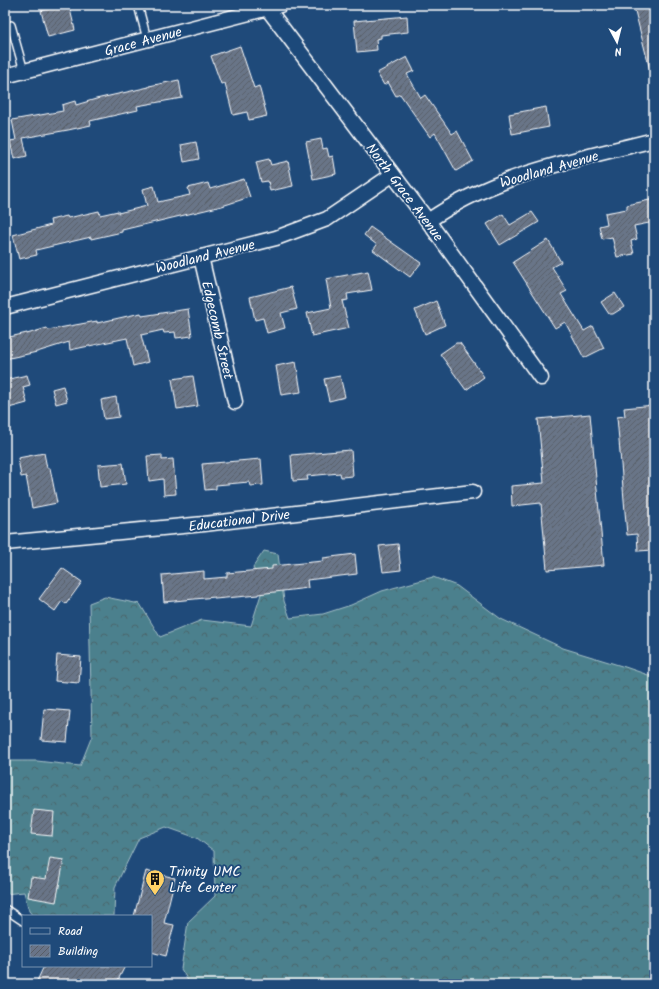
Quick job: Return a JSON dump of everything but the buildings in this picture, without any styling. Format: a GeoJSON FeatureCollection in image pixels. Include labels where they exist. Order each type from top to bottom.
{"type":"FeatureCollection","features":[{"type":"Feature","properties":{"kind":"street","name":"Grace Avenue"},"geometry":{"type":"LineString","coordinates":[[5,76],[274,7]]}},
{"type":"Feature","properties":{"kind":"street","name":"North Grace Avenue"},"geometry":{"type":"LineString","coordinates":[[274,7],[392,175],[428,221],[541,378]]}},
{"type":"Feature","properties":{"kind":"street","name":"Woodland Avenue"},"geometry":{"type":"LineString","coordinates":[[428,221],[468,196],[532,171],[654,140]]}},
{"type":"Feature","properties":{"kind":"street","name":"Woodland Avenue"},"geometry":{"type":"LineString","coordinates":[[5,307],[276,238],[327,219],[392,175]]}},
{"type":"Feature","properties":{"kind":"street","name":"Edgecomb Street"},"geometry":{"type":"LineString","coordinates":[[201,257],[234,402]]}},
{"type":"Feature","properties":{"kind":"street","name":"Educational Drive"},"geometry":{"type":"LineString","coordinates":[[5,543],[204,524],[473,492]]}},
{"type":"Feature","properties":{"kind":"lane"},"geometry":{"type":"LineString","coordinates":[[138,5],[147,39]]}},
{"type":"Feature","properties":{"kind":"lane"},"geometry":{"type":"LineString","coordinates":[[11,24],[24,71]]}},
{"type":"Feature","properties":{"kind":"lane"},"geometry":{"type":"LineString","coordinates":[[5,909],[22,920]]}},
{"type":"Feature","properties":{"kind":"green space"},"geometry":{"type":"Polygon","coordinates":[[[264,551],[278,554],[284,601],[290,618],[323,614],[351,605],[382,591],[433,577],[457,586],[501,619],[563,648],[654,677],[654,984],[190,984],[181,969],[188,922],[215,896],[214,851],[197,838],[166,827],[139,838],[115,887],[114,915],[32,915],[29,911],[24,892],[5,894],[5,795],[7,789],[5,761],[37,761],[80,766],[92,736],[89,603],[105,597],[140,604],[160,637],[202,620],[251,626],[262,591],[253,567],[264,551]]]}},
{"type":"Feature","properties":{"kind":"place","name":"Trinity UMC Life Center"},"geometry":{"type":"Point","coordinates":[155,896]}}]}
